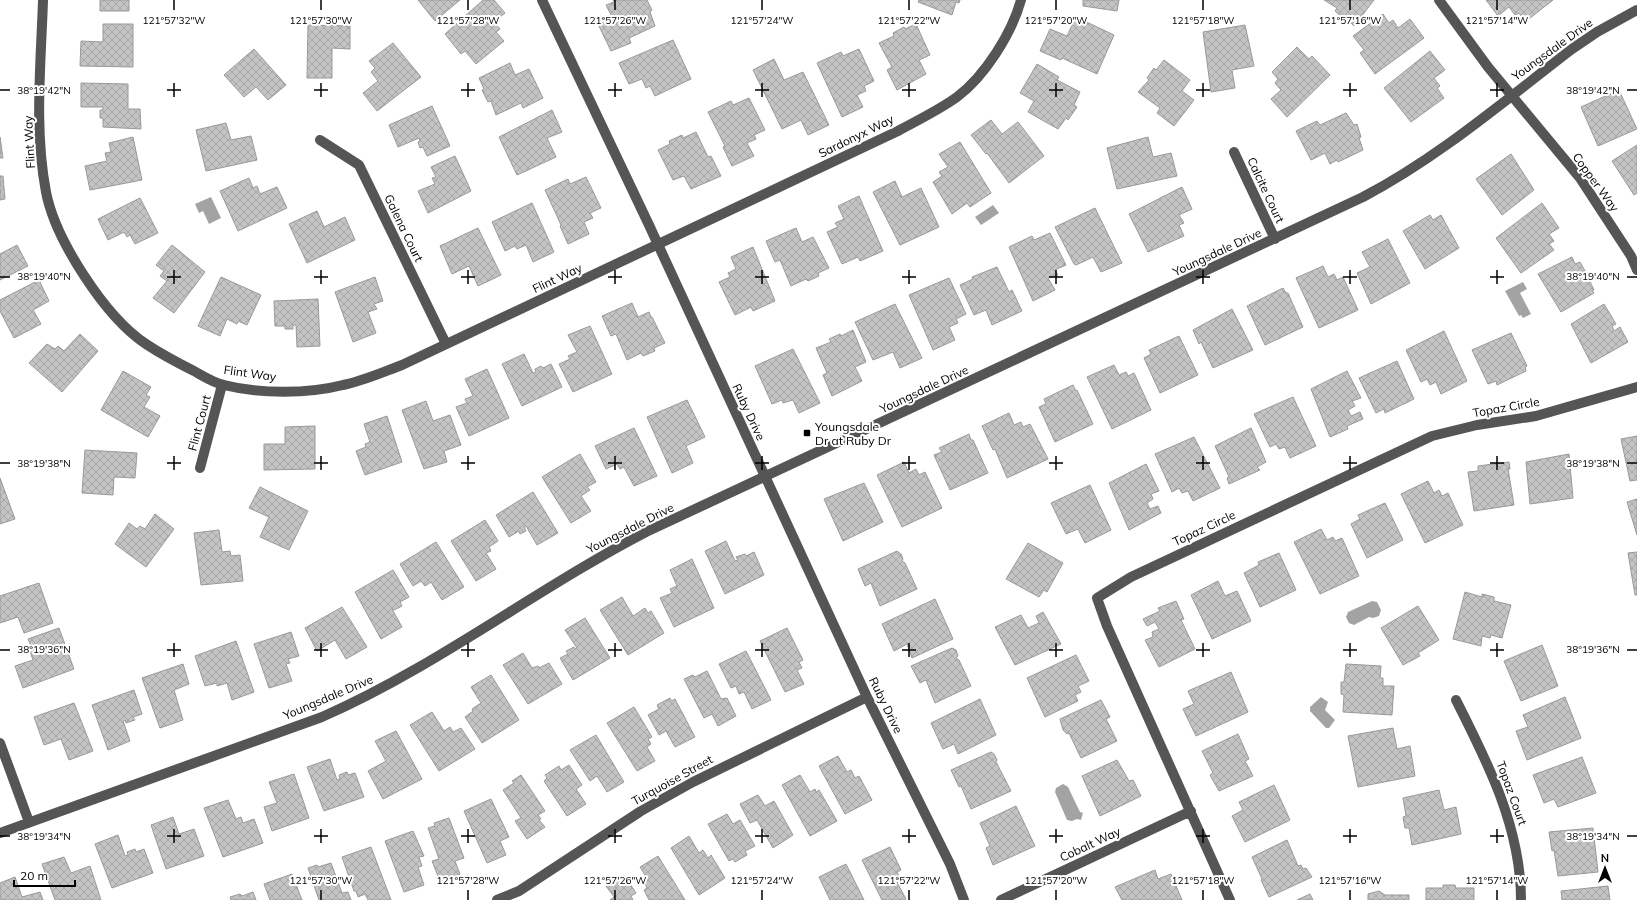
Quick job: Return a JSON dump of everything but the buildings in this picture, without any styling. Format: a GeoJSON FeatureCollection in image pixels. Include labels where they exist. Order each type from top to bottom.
{"type":"FeatureCollection","features":[{"type":"Feature","properties":{"kind":"street","name":"Flint Way"},"geometry":{"type":"LineString","coordinates":[[43,0],[39,138],[46,193],[63,240],[91,288],[118,318],[145,344],[222,385],[259,390],[299,391],[343,386],[402,365],[658,245]]}},
{"type":"Feature","properties":{"kind":"street","name":"Ruby Drive"},"geometry":{"type":"LineString","coordinates":[[542,0],[658,245],[867,697],[950,864],[964,900]]}},
{"type":"Feature","properties":{"kind":"street","name":"Sardonyx Way"},"geometry":{"type":"LineString","coordinates":[[658,245],[898,131],[957,97],[975,81],[1009,31],[1021,0]]}},
{"type":"Feature","properties":{"kind":"street","name":"Copper Way"},"geometry":{"type":"LineString","coordinates":[[1439,0],[1488,68],[1580,178],[1631,256],[1637,270]]}},
{"type":"Feature","properties":{"kind":"street","name":"Youngsdale Drive"},"geometry":{"type":"LineString","coordinates":[[0,832],[322,717],[355,702],[401,678],[614,549],[765,476],[1275,239],[1397,180],[1429,158],[1597,32],[1637,10]]}},
{"type":"Feature","properties":{"kind":"street","name":"Galena Court"},"geometry":{"type":"LineString","coordinates":[[320,140],[359,165],[446,344]]}},
{"type":"Feature","properties":{"kind":"street","name":"Calcite Court"},"geometry":{"type":"LineString","coordinates":[[1234,152],[1275,239]]}},
{"type":"Feature","properties":{"kind":"street","name":"Flint Court"},"geometry":{"type":"LineString","coordinates":[[200,468],[222,385]]}},
{"type":"Feature","properties":{"kind":"street","name":"Topaz Circle"},"geometry":{"type":"LineString","coordinates":[[1230,900],[1107,626],[1097,598],[1131,577],[1432,436],[1477,425],[1536,416],[1637,387]]}},
{"type":"Feature","properties":{"kind":"street","name":"Turquoise Street"},"geometry":{"type":"LineString","coordinates":[[497,900],[519,891],[641,811],[694,782],[867,697]]}},
{"type":"Feature","properties":{"kind":"street","name":"Topaz Court"},"geometry":{"type":"LineString","coordinates":[[1456,700],[1491,769],[1502,800],[1513,836],[1517,858],[1521,900]]}},
{"type":"Feature","properties":{"kind":"street"},"geometry":{"type":"LineString","coordinates":[[0,743],[29,822]]}},
{"type":"Feature","properties":{"kind":"street","name":"Cobalt Way"},"geometry":{"type":"LineString","coordinates":[[1001,900],[1191,811]]}},
{"type":"Feature","properties":{"kind":"shaded area"},"geometry":{"type":"Polygon","coordinates":[[[211,197],[221,218],[209,224],[203,211],[199,213],[195,204],[211,197]]]}},
{"type":"Feature","properties":{"kind":"shaded area"},"geometry":{"type":"Polygon","coordinates":[[[993,205],[999,213],[981,225],[975,217],[993,205]]]}},
{"type":"Feature","properties":{"kind":"shaded area"},"geometry":{"type":"Polygon","coordinates":[[[1523,282],[1527,289],[1520,293],[1531,314],[1523,318],[1521,315],[1519,316],[1505,291],[1523,282]]]}},
{"type":"Feature","properties":{"kind":"shaded area"},"geometry":{"type":"Polygon","coordinates":[[[1372,601],[1377,602],[1381,610],[1379,616],[1373,618],[1369,617],[1354,625],[1349,623],[1346,617],[1348,612],[1372,601]]]}},
{"type":"Feature","properties":{"kind":"shaded area"},"geometry":{"type":"Polygon","coordinates":[[[1321,697],[1328,702],[1325,710],[1335,720],[1329,728],[1326,728],[1310,711],[1310,707],[1321,697]]]}},
{"type":"Feature","properties":{"kind":"shaded area"},"geometry":{"type":"Polygon","coordinates":[[[1063,784],[1068,787],[1080,812],[1083,813],[1081,820],[1067,820],[1055,792],[1056,788],[1063,784]]]}},
{"type":"Feature","properties":{"kind":"place","name":"Youngsdale Dr at Ruby Dr"},"geometry":{"type":"Point","coordinates":[807,433]}}]}
